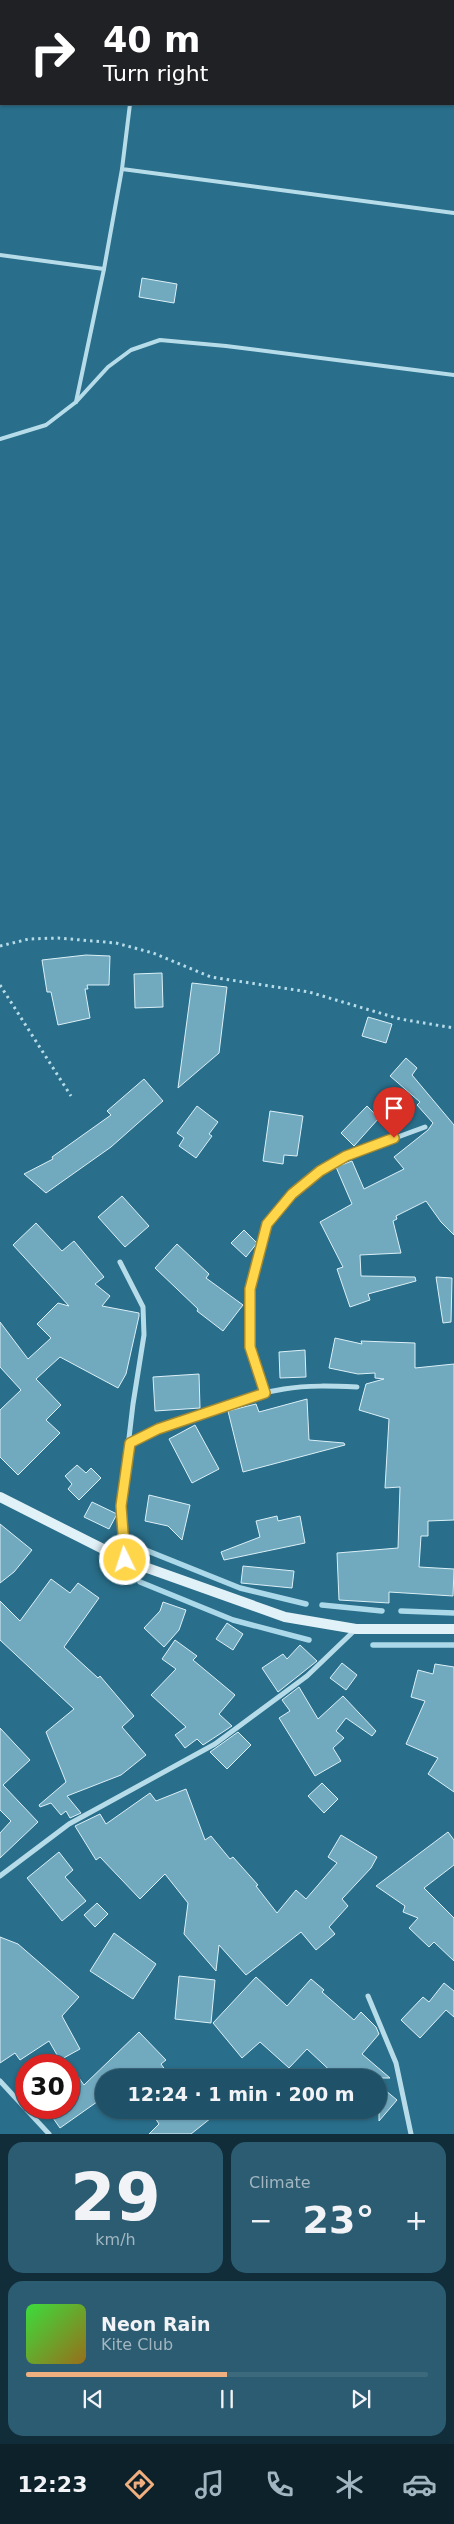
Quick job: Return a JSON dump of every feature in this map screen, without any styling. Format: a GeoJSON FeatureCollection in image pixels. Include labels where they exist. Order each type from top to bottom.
{"type":"FeatureCollection","features":[{"type":"Feature","properties":{"kind":"main road"},"geometry":{"type":"LineString","coordinates":[[0,1497],[125,1560],[285,1617],[356,1629],[454,1629]]}},
{"type":"Feature","properties":{"kind":"street"},"geometry":{"type":"LineString","coordinates":[[265,1393],[250,1347],[250,1289],[267,1224],[292,1194],[320,1171],[346,1156],[425,1127]]}},
{"type":"Feature","properties":{"kind":"street"},"geometry":{"type":"LineString","coordinates":[[120,1262],[143,1306],[144,1335],[133,1404],[130,1443],[121,1506],[125,1560]]}},
{"type":"Feature","properties":{"kind":"street"},"geometry":{"type":"LineString","coordinates":[[130,1443],[158,1429],[285,1388],[357,1387]]}},
{"type":"Feature","properties":{"kind":"street"},"geometry":{"type":"LineString","coordinates":[[0,1876],[69,1824],[215,1744],[307,1676],[326,1660],[356,1629]]}},
{"type":"Feature","properties":{"kind":"street"},"geometry":{"type":"LineString","coordinates":[[368,1996],[396,2063],[410,2134]]}},
{"type":"Feature","properties":{"kind":"street"},"geometry":{"type":"LineString","coordinates":[[0,2081],[49,2134]]}},
{"type":"Feature","properties":{"kind":"lane"},"geometry":{"type":"LineString","coordinates":[[76,402],[104,269],[122,168],[130,105]]}},
{"type":"Feature","properties":{"kind":"lane"},"geometry":{"type":"LineString","coordinates":[[122,168],[454,213]]}},
{"type":"Feature","properties":{"kind":"lane"},"geometry":{"type":"LineString","coordinates":[[0,255],[104,269]]}},
{"type":"Feature","properties":{"kind":"lane"},"geometry":{"type":"LineString","coordinates":[[0,439],[46,425],[76,402],[108,367],[131,350],[160,340],[454,375]]}},
{"type":"Feature","properties":{"kind":"path"},"geometry":{"type":"LineString","coordinates":[[0,946],[29,939],[58,938],[116,943],[153,953],[210,977],[309,992],[400,1019],[454,1028]]}},
{"type":"Feature","properties":{"kind":"path"},"geometry":{"type":"LineString","coordinates":[[0,985],[71,1096]]}},
{"type":"Feature","properties":{"kind":"building"},"geometry":{"type":"Polygon","coordinates":[[[142,278],[177,284],[174,303],[139,297],[142,278]]]}},
{"type":"Feature","properties":{"kind":"building"},"geometry":{"type":"Polygon","coordinates":[[[86,955],[110,956],[109,985],[87,985],[88,989],[85,989],[90,1018],[58,1025],[51,992],[47,992],[42,960],[86,955]]]}},
{"type":"Feature","properties":{"kind":"building"},"geometry":{"type":"Polygon","coordinates":[[[162,973],[163,1007],[135,1008],[134,974],[162,973]]]}},
{"type":"Feature","properties":{"kind":"building"},"geometry":{"type":"Polygon","coordinates":[[[192,983],[227,987],[219,1053],[178,1088],[192,983]]]}},
{"type":"Feature","properties":{"kind":"building"},"geometry":{"type":"Polygon","coordinates":[[[368,1017],[392,1024],[386,1043],[362,1036],[368,1017]]]}},
{"type":"Feature","properties":{"kind":"building"},"geometry":{"type":"Polygon","coordinates":[[[406,1058],[417,1068],[412,1075],[454,1125],[454,1235],[441,1222],[426,1201],[396,1216],[397,1219],[393,1221],[401,1253],[360,1255],[361,1276],[415,1277],[416,1281],[368,1294],[370,1300],[350,1307],[337,1269],[343,1267],[320,1222],[352,1204],[336,1167],[352,1161],[364,1189],[404,1169],[394,1157],[428,1130],[433,1123],[417,1105],[420,1102],[390,1076],[406,1058]]]}},
{"type":"Feature","properties":{"kind":"building"},"geometry":{"type":"Polygon","coordinates":[[[144,1079],[163,1101],[111,1147],[46,1193],[24,1174],[53,1159],[52,1157],[111,1115],[107,1111],[144,1079]]]}},
{"type":"Feature","properties":{"kind":"building"},"geometry":{"type":"Polygon","coordinates":[[[197,1106],[218,1122],[209,1134],[212,1136],[196,1158],[179,1146],[184,1138],[177,1133],[197,1106]]]}},
{"type":"Feature","properties":{"kind":"building"},"geometry":{"type":"Polygon","coordinates":[[[367,1106],[379,1118],[354,1146],[341,1133],[367,1106]]]}},
{"type":"Feature","properties":{"kind":"building"},"geometry":{"type":"Polygon","coordinates":[[[270,1111],[303,1116],[297,1156],[284,1155],[283,1164],[263,1161],[270,1111]]]}},
{"type":"Feature","properties":{"kind":"building"},"geometry":{"type":"Polygon","coordinates":[[[122,1196],[149,1226],[125,1247],[98,1217],[122,1196]]]}},
{"type":"Feature","properties":{"kind":"building"},"geometry":{"type":"Polygon","coordinates":[[[36,1223],[62,1251],[74,1241],[104,1277],[95,1284],[110,1296],[102,1306],[139,1313],[139,1316],[126,1374],[118,1388],[60,1357],[36,1379],[61,1405],[46,1420],[60,1433],[18,1475],[0,1457],[0,1410],[21,1390],[0,1367],[0,1322],[28,1359],[51,1338],[37,1324],[58,1303],[69,1306],[13,1245],[36,1223]]]}},
{"type":"Feature","properties":{"kind":"building"},"geometry":{"type":"Polygon","coordinates":[[[244,1230],[257,1243],[246,1257],[231,1243],[244,1230]]]}},
{"type":"Feature","properties":{"kind":"building"},"geometry":{"type":"Polygon","coordinates":[[[177,1244],[209,1274],[206,1278],[243,1305],[223,1331],[197,1311],[198,1309],[155,1268],[177,1244]]]}},
{"type":"Feature","properties":{"kind":"building"},"geometry":{"type":"Polygon","coordinates":[[[436,1277],[452,1278],[451,1322],[443,1323],[436,1277]]]}},
{"type":"Feature","properties":{"kind":"building"},"geometry":{"type":"Polygon","coordinates":[[[335,1338],[362,1344],[361,1341],[415,1343],[415,1368],[454,1364],[454,1520],[428,1521],[428,1536],[421,1536],[419,1567],[454,1569],[453,1596],[389,1592],[389,1603],[339,1600],[337,1553],[398,1548],[400,1487],[385,1488],[389,1419],[359,1410],[366,1384],[384,1379],[375,1378],[375,1373],[358,1374],[329,1368],[335,1338]]]}},
{"type":"Feature","properties":{"kind":"building"},"geometry":{"type":"Polygon","coordinates":[[[305,1350],[306,1377],[280,1378],[279,1352],[305,1350]]]}},
{"type":"Feature","properties":{"kind":"building"},"geometry":{"type":"Polygon","coordinates":[[[199,1374],[200,1408],[155,1411],[153,1377],[199,1374]]]}},
{"type":"Feature","properties":{"kind":"building"},"geometry":{"type":"Polygon","coordinates":[[[307,1399],[309,1440],[344,1443],[345,1445],[243,1472],[228,1411],[256,1404],[259,1412],[307,1399]]]}},
{"type":"Feature","properties":{"kind":"building"},"geometry":{"type":"Polygon","coordinates":[[[195,1425],[219,1469],[192,1483],[169,1439],[195,1425]]]}},
{"type":"Feature","properties":{"kind":"building"},"geometry":{"type":"Polygon","coordinates":[[[77,1465],[86,1473],[91,1468],[101,1478],[79,1500],[68,1489],[72,1484],[65,1476],[77,1465]]]}},
{"type":"Feature","properties":{"kind":"building"},"geometry":{"type":"Polygon","coordinates":[[[149,1495],[190,1505],[182,1540],[168,1526],[145,1521],[149,1495]]]}},
{"type":"Feature","properties":{"kind":"building"},"geometry":{"type":"Polygon","coordinates":[[[92,1502],[117,1514],[109,1529],[84,1517],[92,1502]]]}},
{"type":"Feature","properties":{"kind":"building"},"geometry":{"type":"Polygon","coordinates":[[[277,1516],[278,1521],[300,1516],[305,1543],[224,1560],[221,1552],[260,1537],[256,1521],[277,1516]]]}},
{"type":"Feature","properties":{"kind":"building"},"geometry":{"type":"Polygon","coordinates":[[[0,1524],[32,1550],[14,1572],[0,1583],[0,1524]]]}},
{"type":"Feature","properties":{"kind":"building"},"geometry":{"type":"Polygon","coordinates":[[[243,1566],[294,1571],[292,1588],[241,1583],[243,1566]]]}},
{"type":"Feature","properties":{"kind":"building"},"geometry":{"type":"Polygon","coordinates":[[[51,1579],[70,1593],[78,1583],[99,1598],[64,1647],[98,1678],[100,1676],[134,1716],[122,1727],[146,1755],[121,1775],[67,1796],[81,1813],[70,1818],[66,1811],[61,1815],[51,1803],[40,1807],[39,1805],[66,1782],[46,1732],[74,1709],[0,1640],[0,1601],[20,1621],[51,1579]]]}},
{"type":"Feature","properties":{"kind":"building"},"geometry":{"type":"Polygon","coordinates":[[[163,1602],[186,1610],[179,1630],[164,1647],[144,1628],[160,1611],[163,1602]]]}},
{"type":"Feature","properties":{"kind":"building"},"geometry":{"type":"Polygon","coordinates":[[[227,1623],[243,1634],[233,1650],[216,1639],[227,1623]]]}},
{"type":"Feature","properties":{"kind":"building"},"geometry":{"type":"Polygon","coordinates":[[[175,1640],[197,1656],[193,1660],[235,1695],[219,1714],[232,1726],[203,1745],[197,1739],[185,1748],[175,1735],[186,1727],[151,1695],[176,1669],[162,1659],[175,1640]]]}},
{"type":"Feature","properties":{"kind":"building"},"geometry":{"type":"Polygon","coordinates":[[[300,1645],[317,1661],[278,1692],[262,1668],[283,1654],[287,1659],[300,1645]]]}},
{"type":"Feature","properties":{"kind":"building"},"geometry":{"type":"Polygon","coordinates":[[[342,1663],[357,1675],[346,1690],[330,1678],[342,1663]]]}},
{"type":"Feature","properties":{"kind":"building"},"geometry":{"type":"Polygon","coordinates":[[[435,1664],[454,1667],[454,1792],[428,1774],[438,1758],[406,1744],[425,1701],[411,1697],[418,1670],[433,1674],[435,1664]]]}},
{"type":"Feature","properties":{"kind":"building"},"geometry":{"type":"Polygon","coordinates":[[[299,1687],[318,1719],[343,1696],[376,1731],[372,1736],[346,1718],[336,1731],[344,1738],[333,1748],[341,1761],[315,1776],[279,1718],[290,1711],[282,1700],[299,1687]]]}},
{"type":"Feature","properties":{"kind":"building"},"geometry":{"type":"Polygon","coordinates":[[[0,1728],[30,1760],[3,1785],[38,1822],[0,1858],[0,1833],[11,1821],[0,1810],[0,1728]]]}},
{"type":"Feature","properties":{"kind":"building"},"geometry":{"type":"Polygon","coordinates":[[[238,1732],[251,1745],[227,1769],[210,1752],[238,1732]]]}},
{"type":"Feature","properties":{"kind":"building"},"geometry":{"type":"Polygon","coordinates":[[[322,1783],[338,1799],[324,1813],[308,1796],[322,1783]]]}},
{"type":"Feature","properties":{"kind":"building"},"geometry":{"type":"Polygon","coordinates":[[[186,1789],[205,1840],[211,1836],[230,1859],[233,1857],[258,1885],[256,1886],[277,1913],[296,1890],[306,1899],[337,1863],[328,1857],[341,1835],[377,1857],[371,1868],[342,1899],[348,1906],[329,1927],[335,1934],[316,1950],[301,1932],[246,1975],[219,1945],[216,1971],[184,1934],[188,1903],[165,1874],[140,1899],[100,1857],[96,1860],[75,1826],[100,1814],[106,1824],[150,1793],[156,1801],[186,1789]]]}},
{"type":"Feature","properties":{"kind":"building"},"geometry":{"type":"Polygon","coordinates":[[[448,1832],[454,1840],[454,1865],[424,1888],[454,1918],[454,1961],[434,1942],[429,1947],[409,1928],[418,1918],[403,1912],[405,1906],[376,1886],[448,1832]]]}},
{"type":"Feature","properties":{"kind":"building"},"geometry":{"type":"Polygon","coordinates":[[[59,1852],[73,1870],[65,1877],[86,1901],[62,1921],[27,1878],[59,1852]]]}},
{"type":"Feature","properties":{"kind":"building"},"geometry":{"type":"Polygon","coordinates":[[[97,1903],[108,1914],[95,1927],[84,1915],[97,1903]]]}},
{"type":"Feature","properties":{"kind":"building"},"geometry":{"type":"Polygon","coordinates":[[[114,1933],[156,1964],[133,1999],[90,1971],[114,1933]]]}},
{"type":"Feature","properties":{"kind":"building"},"geometry":{"type":"Polygon","coordinates":[[[0,1937],[18,1944],[79,1997],[62,2016],[80,2049],[71,2054],[57,2054],[49,2041],[29,2054],[15,2053],[0,2063],[0,1937]]]}},
{"type":"Feature","properties":{"kind":"building"},"geometry":{"type":"Polygon","coordinates":[[[179,1976],[215,1980],[211,2023],[175,2019],[179,1976]]]}},
{"type":"Feature","properties":{"kind":"building"},"geometry":{"type":"Polygon","coordinates":[[[256,1977],[287,2006],[311,1979],[324,1990],[322,1992],[354,2020],[361,2012],[376,2027],[379,2034],[362,2054],[380,2069],[328,2069],[307,2049],[289,2068],[260,2042],[242,2058],[213,2023],[256,1977]]]}},
{"type":"Feature","properties":{"kind":"building"},"geometry":{"type":"Polygon","coordinates":[[[444,1983],[454,1991],[454,2017],[446,2010],[420,2038],[401,2020],[423,1997],[429,2002],[444,1983]]]}},
{"type":"Feature","properties":{"kind":"building"},"geometry":{"type":"Polygon","coordinates":[[[139,2032],[166,2060],[161,2064],[165,2069],[101,2069],[139,2032]]]}},
{"type":"Feature","properties":{"kind":"building"},"geometry":{"type":"Polygon","coordinates":[[[95,2074],[95,2103],[80,2114],[80,2079],[84,2085],[95,2074]]]}},
{"type":"Feature","properties":{"kind":"building"},"geometry":{"type":"Polygon","coordinates":[[[387,2092],[397,2100],[387,2112],[387,2092]]]}},
{"type":"Feature","properties":{"kind":"building"},"geometry":{"type":"Polygon","coordinates":[[[54,2119],[73,2119],[60,2128],[54,2119]]]}},
{"type":"Feature","properties":{"kind":"building"},"geometry":{"type":"Polygon","coordinates":[[[156,2119],[210,2119],[191,2134],[149,2134],[159,2124],[156,2119]]]}},
{"type":"Feature","properties":{"kind":"waterway"},"geometry":{"type":"LineString","coordinates":[[128,1543],[240,1588],[306,1604]]}},
{"type":"Feature","properties":{"kind":"waterway"},"geometry":{"type":"LineString","coordinates":[[140,1582],[233,1620],[309,1640]]}},
{"type":"Feature","properties":{"kind":"waterway"},"geometry":{"type":"LineString","coordinates":[[322,1605],[382,1611]]}},
{"type":"Feature","properties":{"kind":"waterway"},"geometry":{"type":"LineString","coordinates":[[401,1611],[454,1613]]}},
{"type":"Feature","properties":{"kind":"waterway"},"geometry":{"type":"LineString","coordinates":[[373,1645],[454,1645]]}},
{"type":"Feature","properties":{"kind":"route"},"geometry":{"type":"LineString","coordinates":[[125,1560],[121,1506],[130,1443],[158,1429],[265,1393],[250,1347],[250,1289],[267,1224],[292,1194],[320,1171],[346,1156],[394,1138]]}}]}
